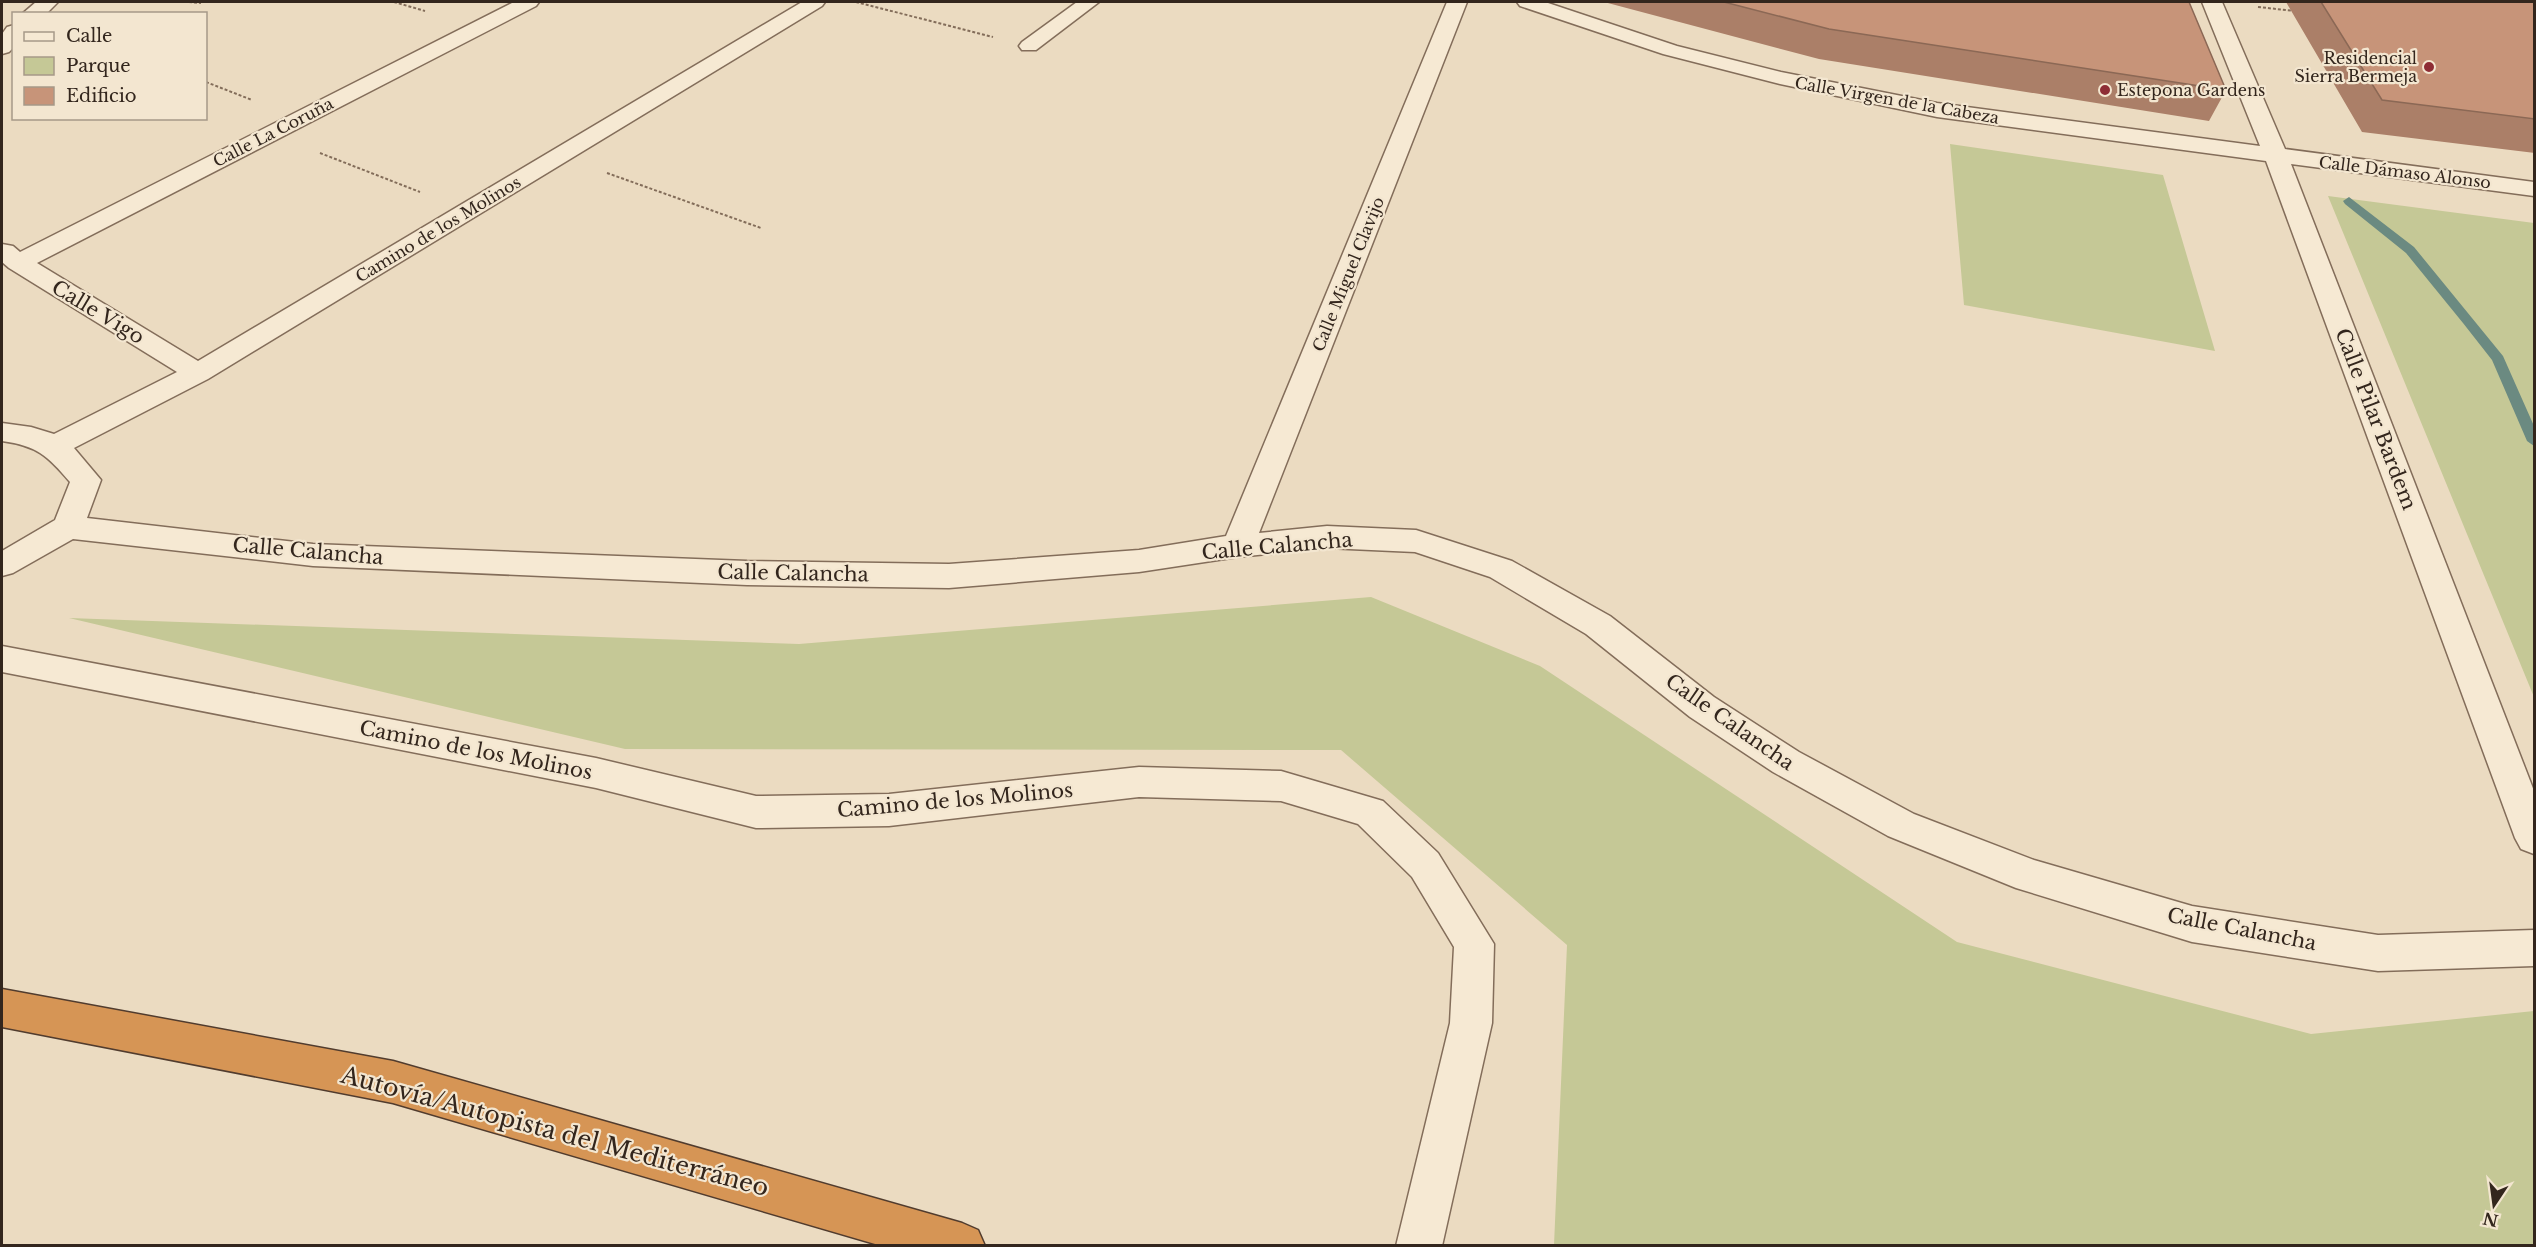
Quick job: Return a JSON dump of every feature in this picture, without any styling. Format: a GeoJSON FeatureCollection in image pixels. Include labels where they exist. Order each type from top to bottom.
{"type":"FeatureCollection","features":[{"type":"Feature","properties":{"kind":"highway","name":"Autovía/Autopista del Mediterráneo"},"geometry":{"type":"LineString","coordinates":[[2,1008],[393,1082],[962,1245]]}},
{"type":"Feature","properties":{"kind":"street"},"geometry":{"type":"LineString","coordinates":[[35,12],[48,2]]}},
{"type":"Feature","properties":{"kind":"street","name":"Calle La Coruña"},"geometry":{"type":"LineString","coordinates":[[10,256],[270,134],[530,2]]}},
{"type":"Feature","properties":{"kind":"street","name":"Camino de los Molinos"},"geometry":{"type":"LineString","coordinates":[[54,446],[198,373],[815,2]]}},
{"type":"Feature","properties":{"kind":"street"},"geometry":{"type":"LineString","coordinates":[[1029,46],[1089,2]]}},
{"type":"Feature","properties":{"kind":"street","name":"Calle Miguel Clavijo"},"geometry":{"type":"LineString","coordinates":[[1238,546],[1457,2]]}},
{"type":"Feature","properties":{"kind":"street","name":"Calle Virgen de la Cabeza"},"geometry":{"type":"LineString","coordinates":[[1527,2],[1670,50],[1822,87],[1937,110],[2276,156]]}},
{"type":"Feature","properties":{"kind":"street","name":"Calle Pilar Bardem"},"geometry":{"type":"LineString","coordinates":[[2212,2],[2276,156],[2535,838]]}},
{"type":"Feature","properties":{"kind":"street"},"geometry":{"type":"LineString","coordinates":[[2,48],[12,34]]}},
{"type":"Feature","properties":{"kind":"street","name":"Calle Dámaso Alonso"},"geometry":{"type":"LineString","coordinates":[[2276,156],[2535,189]]}},
{"type":"Feature","properties":{"kind":"street","name":"Calle Vigo"},"geometry":{"type":"LineString","coordinates":[[10,256],[198,373]]}},
{"type":"Feature","properties":{"kind":"street"},"geometry":{"type":"LineString","coordinates":[[2,432],[31,434],[54,446],[86,480],[68,526],[2,565]]}},
{"type":"Feature","properties":{"kind":"street","name":"Calle Calancha"},"geometry":{"type":"LineString","coordinates":[[68,526],[313,555],[747,573],[949,576],[1139,561],[1238,546],[1327,537],[1416,541],[1501,569],[1599,625],[1702,707],[1786,762],[1901,825],[2030,876],[2192,924],[2378,953],[2535,948]]}},
{"type":"Feature","properties":{"kind":"street","name":"Camino de los Molinos"},"geometry":{"type":"LineString","coordinates":[[2,659],[596,772],[756,812],[889,810],[1139,782],[1281,786],[1370,812],[1425,865],[1474,944],[1471,1023],[1419,1245]]}},
{"type":"Feature","properties":{"kind":"path"},"geometry":{"type":"LineString","coordinates":[[189,2],[201,3]]}},
{"type":"Feature","properties":{"kind":"path"},"geometry":{"type":"LineString","coordinates":[[856,2],[1029,46]]}},
{"type":"Feature","properties":{"kind":"path"},"geometry":{"type":"LineString","coordinates":[[2212,2],[2304,12]]}},
{"type":"Feature","properties":{"kind":"path"},"geometry":{"type":"LineString","coordinates":[[270,134],[468,211]]}},
{"type":"Feature","properties":{"kind":"path"},"geometry":{"type":"LineString","coordinates":[[560,156],[761,228]]}},
{"type":"Feature","properties":{"kind":"green space"},"geometry":{"type":"Polygon","coordinates":[[[1950,144],[2163,175],[2215,351],[1964,305],[1950,144]]]}},
{"type":"Feature","properties":{"kind":"green space"},"geometry":{"type":"Polygon","coordinates":[[[2328,196],[2534,223],[2534,697],[2328,196]]]}},
{"type":"Feature","properties":{"kind":"green space"},"geometry":{"type":"Polygon","coordinates":[[[1371,597],[1540,666],[1957,942],[2311,1034],[2534,1011],[2534,1245],[1554,1245],[1567,945],[1341,750],[625,749],[69,618],[799,644],[1371,597]]]}},
{"type":"Feature","properties":{"kind":"building"},"geometry":{"type":"Polygon","coordinates":[[[1724,2],[2189,2],[2226,90],[1829,29],[1724,2]]]}},
{"type":"Feature","properties":{"kind":"building","name":"Residencial Sierra Bermeja"},"geometry":{"type":"Polygon","coordinates":[[[2321,2],[2535,2],[2535,119],[2382,100],[2321,2]]]}},
{"type":"Feature","properties":{"kind":"waterway"},"geometry":{"type":"LineString","coordinates":[[2349,201],[2410,250],[2468,320],[2498,359],[2534,441]]}},
{"type":"Feature","properties":{"kind":"place","name":"Residencial Sierra Bermeja"},"geometry":{"type":"Point","coordinates":[2429,67]}},
{"type":"Feature","properties":{"kind":"place","name":"Estepona Gardens"},"geometry":{"type":"Point","coordinates":[2105,90]}}]}
